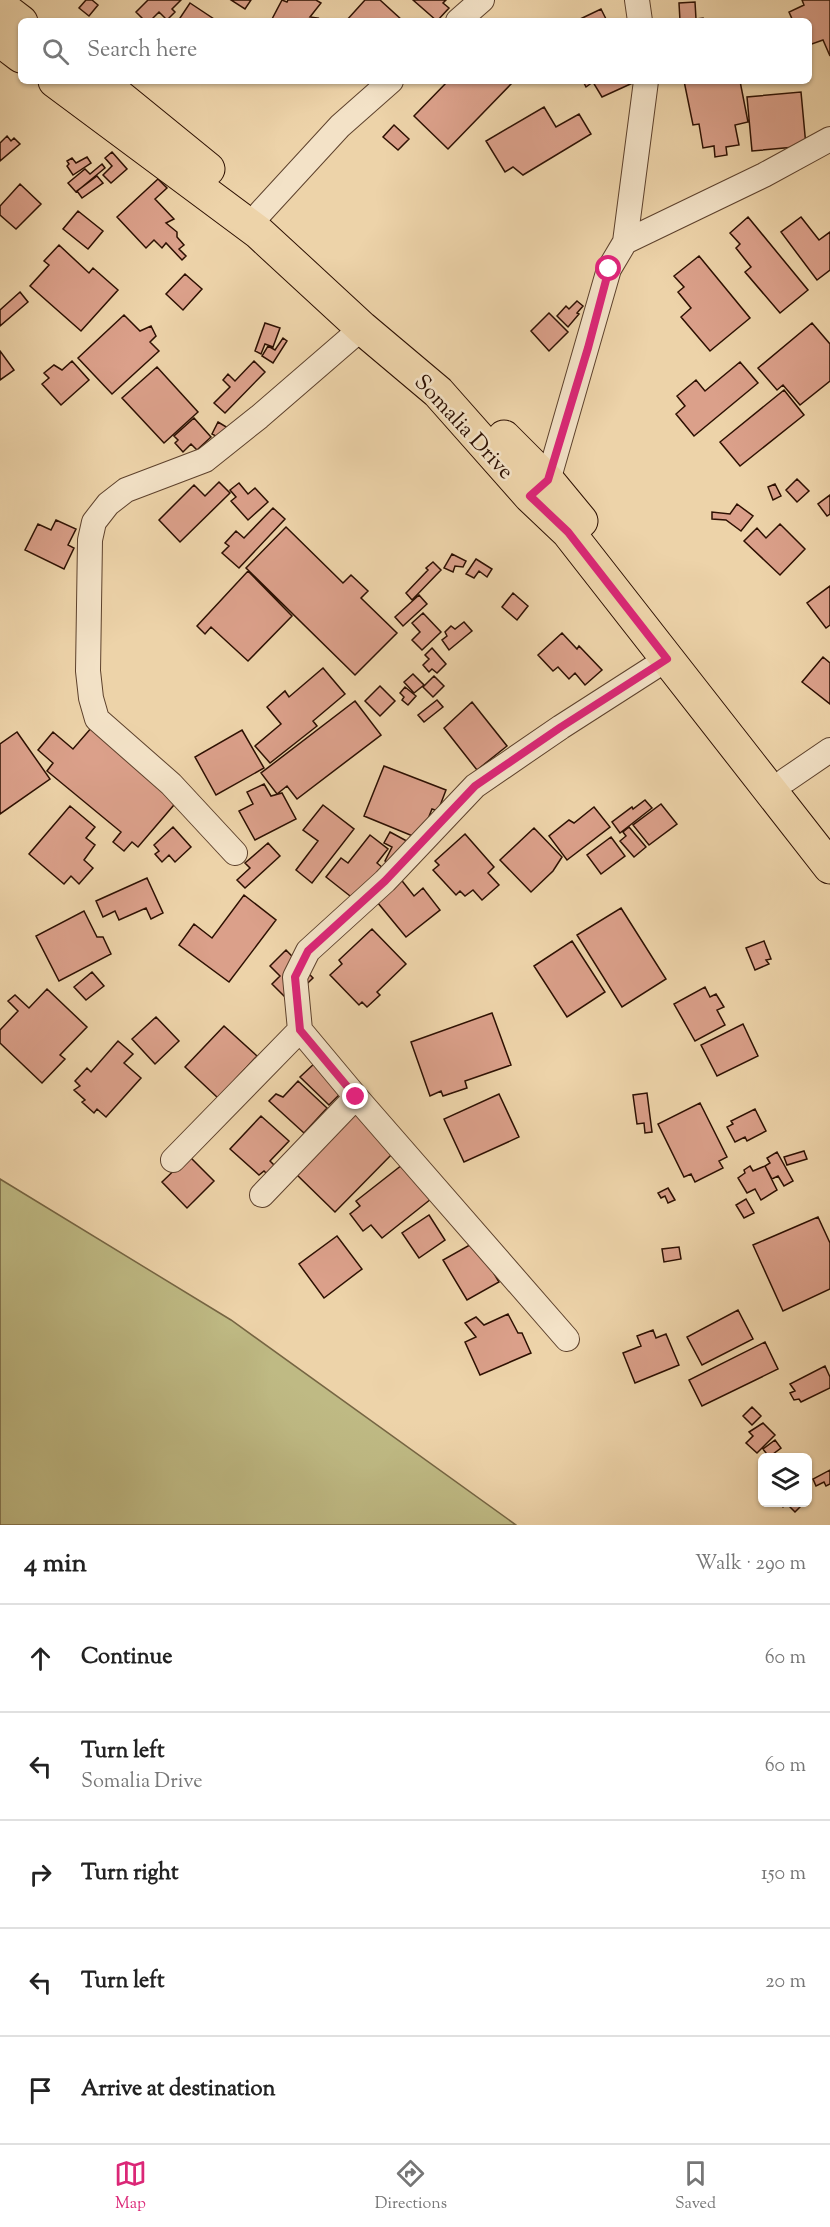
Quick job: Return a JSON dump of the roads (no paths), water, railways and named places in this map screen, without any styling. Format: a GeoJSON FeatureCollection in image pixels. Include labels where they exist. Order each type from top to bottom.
{"type":"FeatureCollection","features":[{"type":"Feature","properties":{"kind":"main road"},"geometry":{"type":"LineString","coordinates":[[0,6],[18,20]]}},
{"type":"Feature","properties":{"kind":"main road"},"geometry":{"type":"LineString","coordinates":[[0,40],[18,54]]}},
{"type":"Feature","properties":{"kind":"main road","name":"Somalia Drive"},"geometry":{"type":"LineString","coordinates":[[59,84],[258,232],[362,327],[438,392],[539,488],[568,532],[830,867]]}},
{"type":"Feature","properties":{"kind":"main road","name":"Somalia Drive"},"geometry":{"type":"LineString","coordinates":[[104,84],[261,212],[424,359],[539,488],[786,780],[830,838]]}},
{"type":"Feature","properties":{"kind":"street"},"geometry":{"type":"LineString","coordinates":[[461,18],[482,0]]}},
{"type":"Feature","properties":{"kind":"street"},"geometry":{"type":"LineString","coordinates":[[637,0],[640,18]]}},
{"type":"Feature","properties":{"kind":"street"},"geometry":{"type":"LineString","coordinates":[[261,212],[340,126],[388,84]]}},
{"type":"Feature","properties":{"kind":"street"},"geometry":{"type":"LineString","coordinates":[[539,488],[588,348],[609,269],[625,242],[646,84]]}},
{"type":"Feature","properties":{"kind":"street"},"geometry":{"type":"LineString","coordinates":[[625,242],[764,175],[830,139]]}},
{"type":"Feature","properties":{"kind":"street"},"geometry":{"type":"LineString","coordinates":[[235,853],[171,784],[97,719],[91,698],[88,671],[90,540],[94,522],[108,504],[126,490],[205,460],[259,417],[362,327]]}},
{"type":"Feature","properties":{"kind":"street"},"geometry":{"type":"LineString","coordinates":[[567,1339],[300,1030],[295,977],[308,951],[385,881],[475,786],[667,659]]}},
{"type":"Feature","properties":{"kind":"street"},"geometry":{"type":"LineString","coordinates":[[786,780],[830,750]]}},
{"type":"Feature","properties":{"kind":"street"},"geometry":{"type":"LineString","coordinates":[[173,1160],[300,1030]]}},
{"type":"Feature","properties":{"kind":"street"},"geometry":{"type":"LineString","coordinates":[[262,1195],[356,1097]]}}]}
